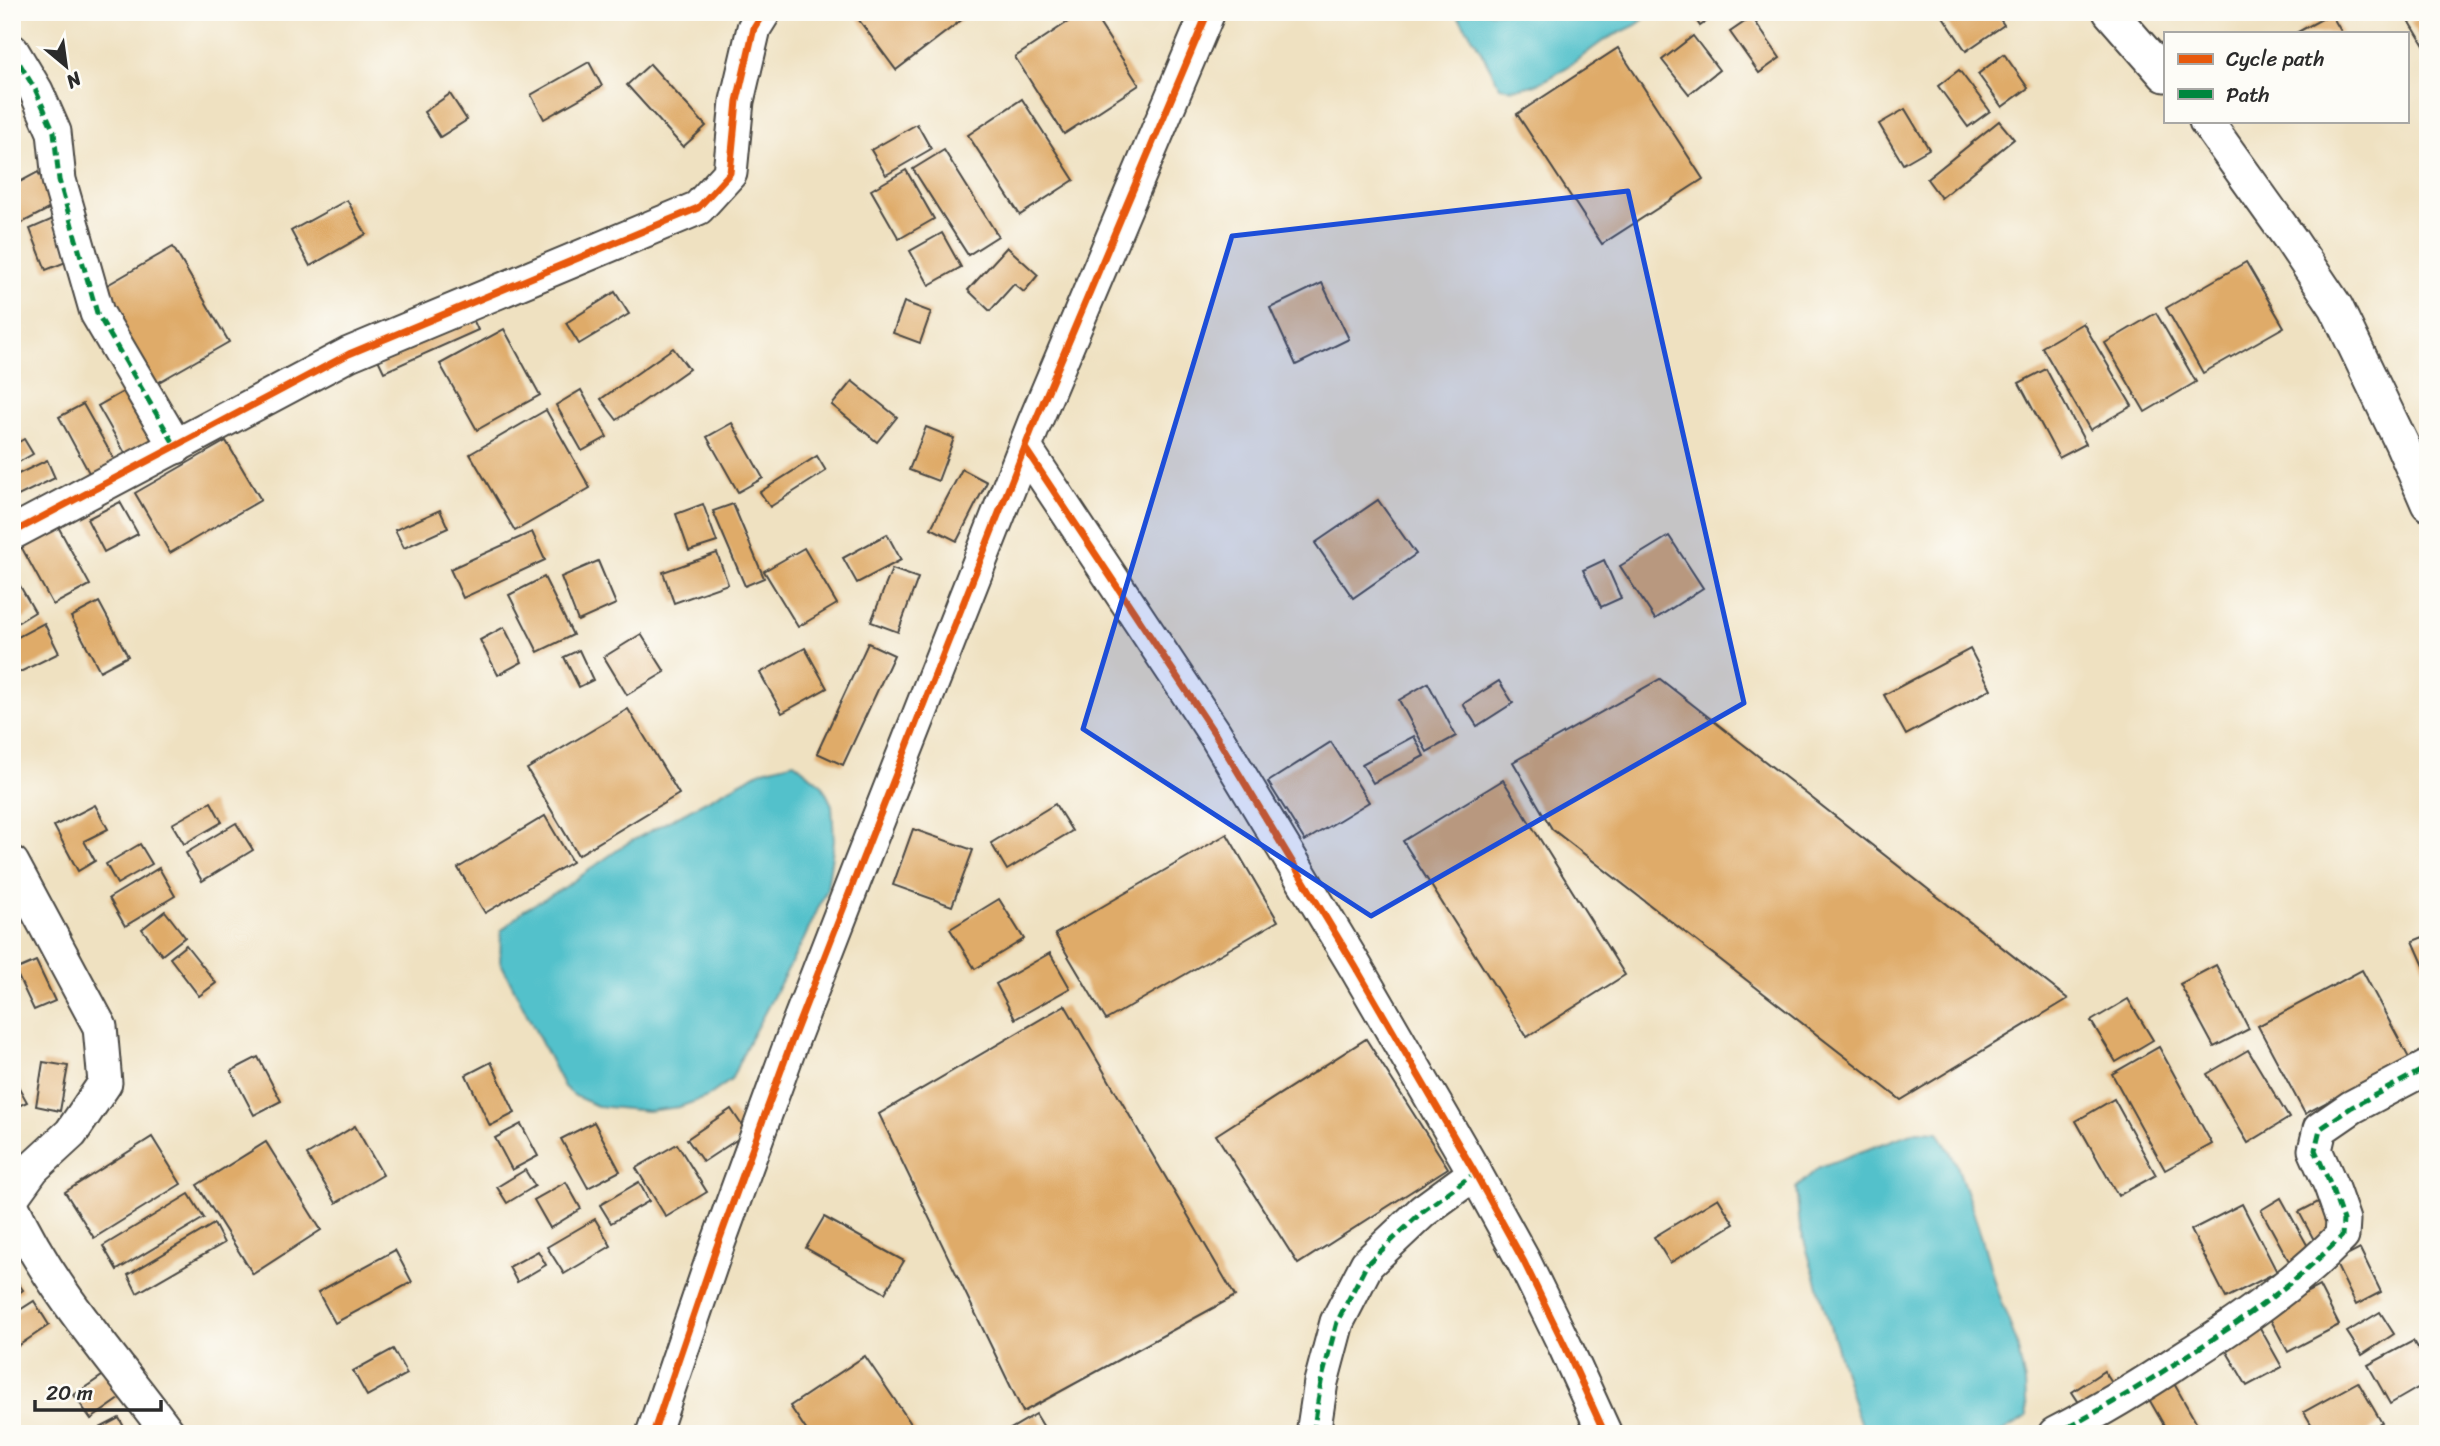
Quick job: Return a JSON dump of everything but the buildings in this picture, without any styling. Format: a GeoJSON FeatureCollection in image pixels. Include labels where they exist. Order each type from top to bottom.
{"type":"FeatureCollection","features":[{"type":"Feature","properties":{"kind":"street"},"geometry":{"type":"LineString","coordinates":[[13,529],[176,447],[349,354],[698,208],[730,173],[737,101],[754,28],[764,12]]}},
{"type":"Feature","properties":{"kind":"street"},"geometry":{"type":"LineString","coordinates":[[653,1434],[716,1249],[796,1030],[1025,448],[1208,12]]}},
{"type":"Feature","properties":{"kind":"street"},"geometry":{"type":"LineString","coordinates":[[2110,12],[2164,74]]}},
{"type":"Feature","properties":{"kind":"street"},"geometry":{"type":"LineString","coordinates":[[12,51],[37,91],[54,132],[59,180],[97,313],[176,447]]}},
{"type":"Feature","properties":{"kind":"street"},"geometry":{"type":"LineString","coordinates":[[2207,122],[2336,307],[2428,504]]}},
{"type":"Feature","properties":{"kind":"street"},"geometry":{"type":"LineString","coordinates":[[1025,448],[1215,734],[1355,967],[1524,1262],[1605,1434]]}},
{"type":"Feature","properties":{"kind":"street"},"geometry":{"type":"LineString","coordinates":[[12,863],[100,1027],[104,1083],[71,1133],[33,1168],[12,1197]]}},
{"type":"Feature","properties":{"kind":"street"},"geometry":{"type":"LineString","coordinates":[[2055,1434],[2102,1410],[2226,1331],[2322,1256],[2342,1236],[2343,1220],[2315,1150],[2320,1129],[2352,1107],[2428,1067]]}},
{"type":"Feature","properties":{"kind":"street"},"geometry":{"type":"LineString","coordinates":[[1313,1434],[1321,1382],[1337,1322],[1367,1264],[1423,1211],[1475,1173]]}},
{"type":"Feature","properties":{"kind":"street"},"geometry":{"type":"LineString","coordinates":[[12,1206],[28,1241],[64,1294],[169,1434]]}},
{"type":"Feature","properties":{"kind":"highlighted area"},"geometry":{"type":"Polygon","coordinates":[[[1628,191],[1744,703],[1371,916],[1083,729],[1232,236],[1628,191]]]}},
{"type":"Feature","properties":{"kind":"water"},"geometry":{"type":"Polygon","coordinates":[[[1455,12],[1649,12],[1641,22],[1603,41],[1555,75],[1542,82],[1514,88],[1500,87],[1476,42],[1455,12]]]}},
{"type":"Feature","properties":{"kind":"water"},"geometry":{"type":"Polygon","coordinates":[[[794,762],[822,785],[832,805],[834,841],[827,889],[731,1080],[707,1097],[679,1107],[648,1111],[597,1106],[575,1096],[564,1087],[500,961],[501,931],[524,910],[565,887],[626,844],[763,770],[794,762]]]}},
{"type":"Feature","properties":{"kind":"water"},"geometry":{"type":"Polygon","coordinates":[[[1917,1131],[1938,1132],[1956,1163],[1998,1294],[2016,1340],[2025,1383],[2027,1417],[1999,1434],[1865,1434],[1800,1227],[1796,1188],[1819,1167],[1917,1131]]]}},
{"type":"Feature","properties":{"kind":"marked path"},"geometry":{"type":"LineString","coordinates":[[12,51],[36,91],[54,132],[59,180],[97,313],[176,447]]}},
{"type":"Feature","properties":{"kind":"marked path"},"geometry":{"type":"LineString","coordinates":[[2055,1434],[2137,1388],[2226,1330],[2287,1286],[2342,1236],[2343,1220],[2315,1150],[2320,1129],[2352,1107],[2428,1067]]}},
{"type":"Feature","properties":{"kind":"marked path"},"geometry":{"type":"LineString","coordinates":[[1313,1434],[1321,1382],[1337,1322],[1367,1264],[1423,1211],[1475,1173]]}},
{"type":"Feature","properties":{"kind":"cycle path"},"geometry":{"type":"LineString","coordinates":[[12,533],[349,354],[698,208],[730,173],[737,101],[754,28],[764,12]]}},
{"type":"Feature","properties":{"kind":"cycle path"},"geometry":{"type":"LineString","coordinates":[[653,1434],[716,1249],[791,1043],[859,868],[1034,424],[1208,12]]}},
{"type":"Feature","properties":{"kind":"cycle path"},"geometry":{"type":"LineString","coordinates":[[1025,448],[1215,734],[1355,966],[1524,1262],[1605,1434]]}}]}
